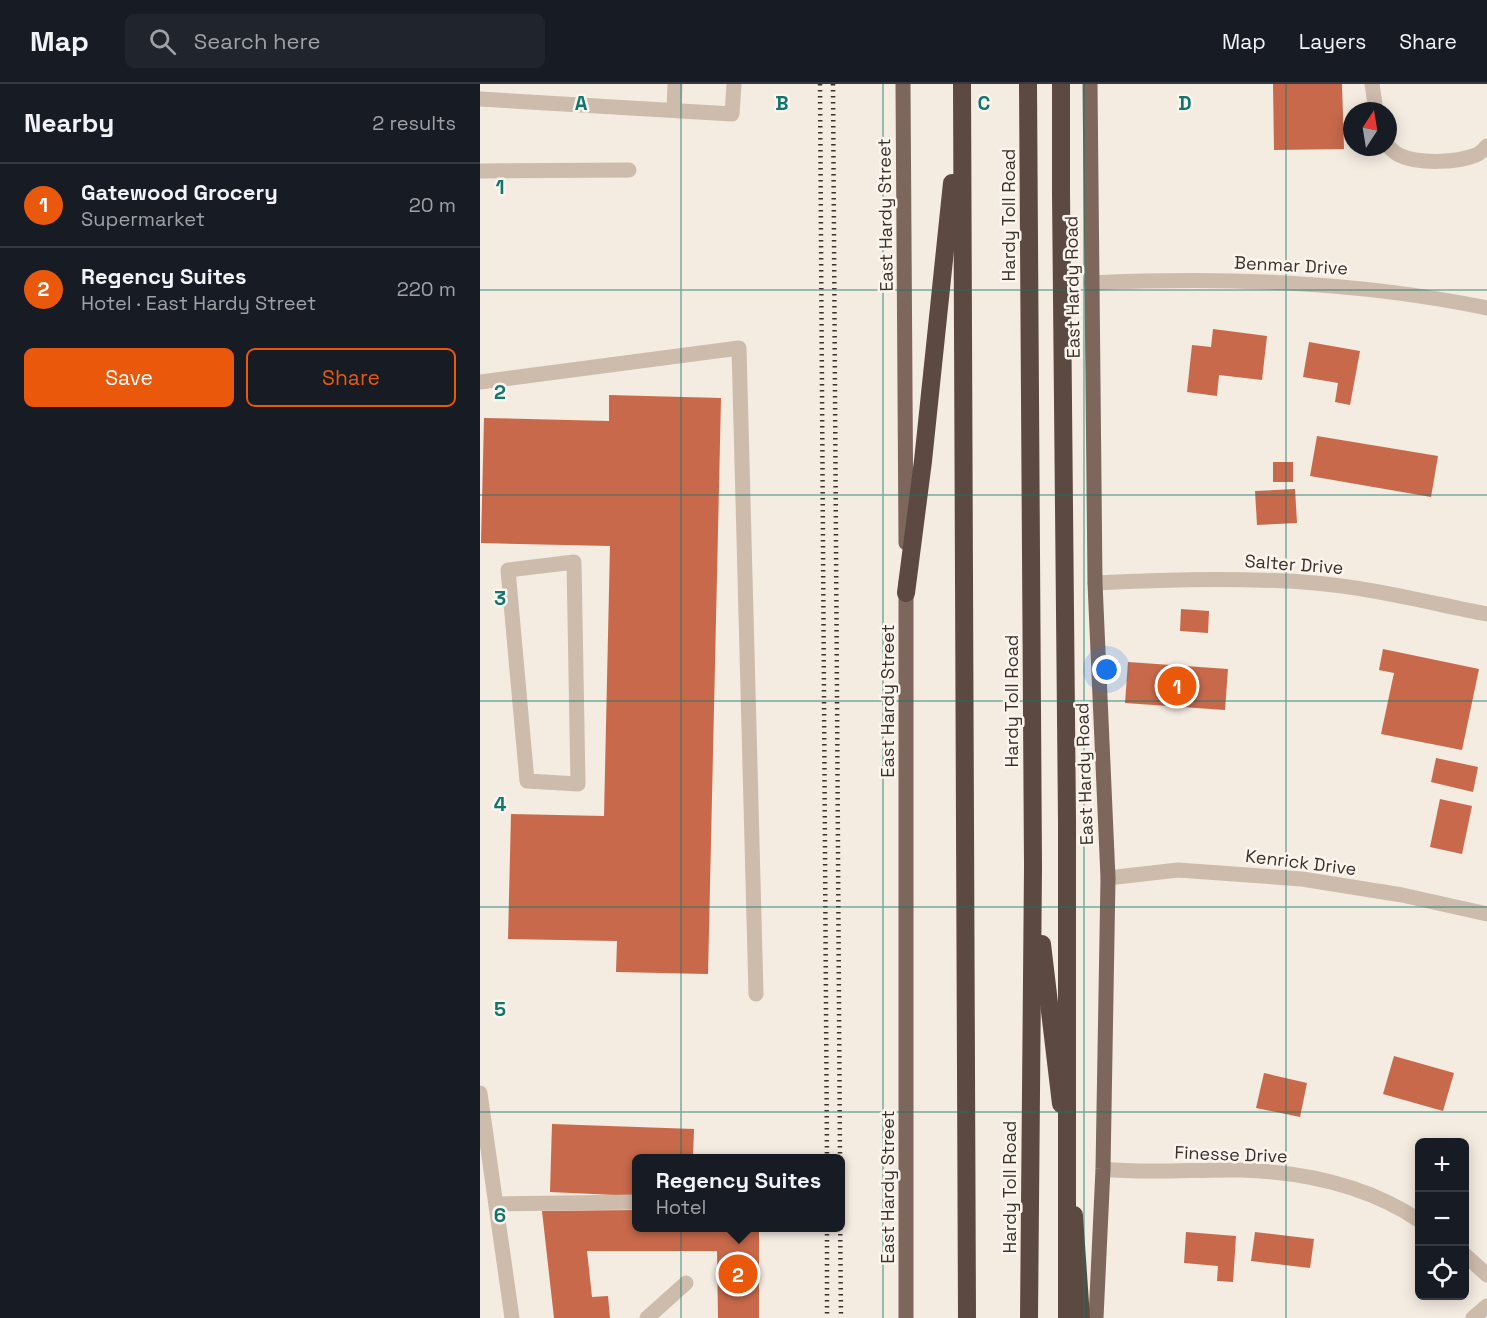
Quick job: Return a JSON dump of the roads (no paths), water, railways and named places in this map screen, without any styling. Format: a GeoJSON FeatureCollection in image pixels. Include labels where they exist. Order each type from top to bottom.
{"type":"FeatureCollection","features":[{"type":"Feature","properties":{"kind":"highway"},"geometry":{"type":"LineString","coordinates":[[962,84],[967,1318]]}},
{"type":"Feature","properties":{"kind":"highway","name":"Hardy Toll Road"},"geometry":{"type":"LineString","coordinates":[[1028,84],[1033,867],[1029,1318]]}},
{"type":"Feature","properties":{"kind":"highway"},"geometry":{"type":"LineString","coordinates":[[1061,84],[1060,193],[1067,821],[1067,1318]]}},
{"type":"Feature","properties":{"kind":"highway"},"geometry":{"type":"LineString","coordinates":[[906,592],[962,107]]}},
{"type":"Feature","properties":{"kind":"highway"},"geometry":{"type":"LineString","coordinates":[[1033,867],[1074,1213],[1081,1318]]}},
{"type":"Feature","properties":{"kind":"main road","name":"East Hardy Street"},"geometry":{"type":"LineString","coordinates":[[903,84],[906,1318]]}},
{"type":"Feature","properties":{"kind":"main road","name":"East Hardy Road"},"geometry":{"type":"LineString","coordinates":[[1090,84],[1095,583],[1108,878],[1103,1169],[1096,1318]]}},
{"type":"Feature","properties":{"kind":"street"},"geometry":{"type":"LineString","coordinates":[[674,110],[675,84]]}},
{"type":"Feature","properties":{"kind":"street"},"geometry":{"type":"LineString","coordinates":[[480,99],[732,114],[734,84]]}},
{"type":"Feature","properties":{"kind":"street"},"geometry":{"type":"LineString","coordinates":[[1372,84],[1375,102]]}},
{"type":"Feature","properties":{"kind":"street"},"geometry":{"type":"LineString","coordinates":[[1397,153],[1413,160],[1457,160],[1477,155],[1487,146]]}},
{"type":"Feature","properties":{"kind":"street"},"geometry":{"type":"LineString","coordinates":[[480,171],[629,170]]}},
{"type":"Feature","properties":{"kind":"street","name":"Benmar Drive"},"geometry":{"type":"LineString","coordinates":[[1091,283],[1142,280],[1328,284],[1398,292],[1487,308]]}},
{"type":"Feature","properties":{"kind":"street"},"geometry":{"type":"LineString","coordinates":[[480,382],[739,348],[756,994]]}},
{"type":"Feature","properties":{"kind":"street"},"geometry":{"type":"LineString","coordinates":[[574,562],[578,783],[527,781],[508,570],[574,562]]}},
{"type":"Feature","properties":{"kind":"street","name":"Salter Drive"},"geometry":{"type":"LineString","coordinates":[[1095,583],[1160,579],[1317,583],[1378,592],[1487,614]]}},
{"type":"Feature","properties":{"kind":"street","name":"Kenrick Drive"},"geometry":{"type":"LineString","coordinates":[[1108,878],[1178,870],[1302,879],[1402,895],[1487,914]]}},
{"type":"Feature","properties":{"kind":"street"},"geometry":{"type":"LineString","coordinates":[[480,1093],[512,1318]]}},
{"type":"Feature","properties":{"kind":"street","name":"Finesse Drive"},"geometry":{"type":"LineString","coordinates":[[1103,1169],[1127,1172],[1242,1170],[1302,1176],[1361,1191],[1389,1202],[1415,1218]]}},
{"type":"Feature","properties":{"kind":"street"},"geometry":{"type":"LineString","coordinates":[[497,1204],[632,1203]]}},
{"type":"Feature","properties":{"kind":"street"},"geometry":{"type":"LineString","coordinates":[[1469,1259],[1487,1275]]}},
{"type":"Feature","properties":{"kind":"street"},"geometry":{"type":"LineString","coordinates":[[647,1318],[686,1282]]}},
{"type":"Feature","properties":{"kind":"street"},"geometry":{"type":"LineString","coordinates":[[1473,1318],[1487,1306]]}},
{"type":"Feature","properties":{"kind":"railway"},"geometry":{"type":"LineString","coordinates":[[820,84],[827,1154]]}},
{"type":"Feature","properties":{"kind":"railway"},"geometry":{"type":"LineString","coordinates":[[833,84],[840,1154]]}},
{"type":"Feature","properties":{"kind":"railway"},"geometry":{"type":"LineString","coordinates":[[827,1232],[827,1318]]}},
{"type":"Feature","properties":{"kind":"railway"},"geometry":{"type":"LineString","coordinates":[[840,1232],[841,1318]]}},
{"type":"Feature","properties":{"kind":"place","name":"Gatewood Grocery"},"geometry":{"type":"Point","coordinates":[1177,686]}},
{"type":"Feature","properties":{"kind":"place","name":"Regency Suites"},"geometry":{"type":"Point","coordinates":[738,1274]}}]}
